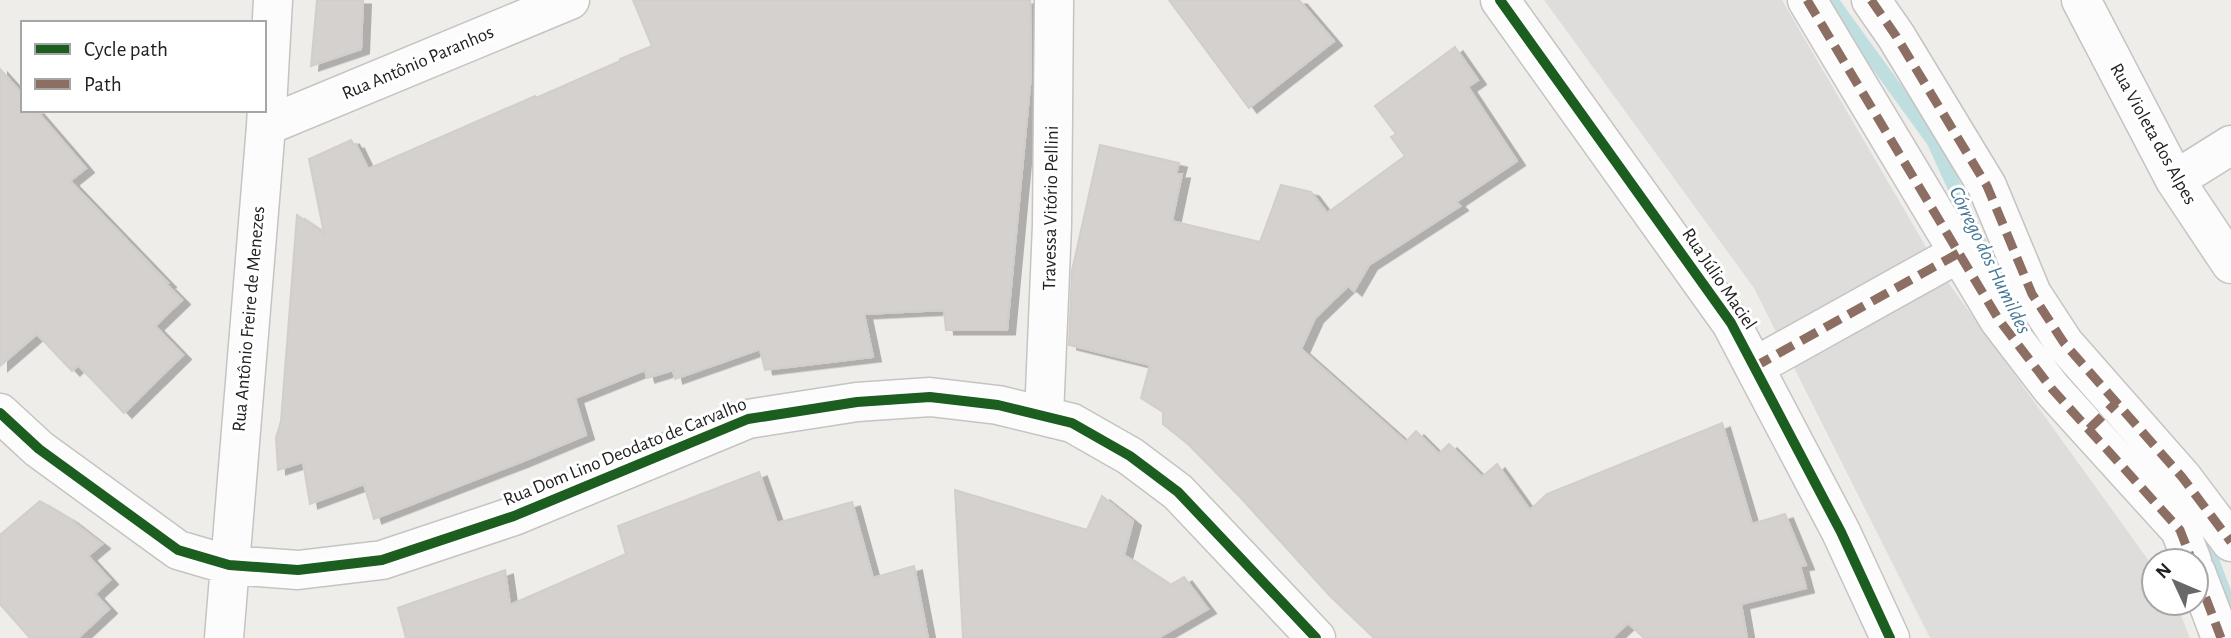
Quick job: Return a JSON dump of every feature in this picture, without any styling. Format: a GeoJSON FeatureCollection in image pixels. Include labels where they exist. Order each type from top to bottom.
{"type":"FeatureCollection","features":[{"type":"Feature","properties":{"kind":"street","name":"Rua Antônio Freire de Menezes"},"geometry":{"type":"LineString","coordinates":[[224,638],[266,126],[273,0]]}},
{"type":"Feature","properties":{"kind":"street","name":"Rua Antônio Paranhos"},"geometry":{"type":"LineString","coordinates":[[266,126],[570,0]]}},
{"type":"Feature","properties":{"kind":"street","name":"Travessa Vitório Pellini"},"geometry":{"type":"LineString","coordinates":[[1044,416],[1052,225],[1054,0]]}},
{"type":"Feature","properties":{"kind":"street","name":"Rua Júlio Maciel"},"geometry":{"type":"LineString","coordinates":[[1500,0],[1731,323],[1841,532],[1890,638]]}},
{"type":"Feature","properties":{"kind":"street"},"geometry":{"type":"LineString","coordinates":[[1807,0],[1998,320],[2052,388],[2102,416],[2182,477],[2231,542]]}},
{"type":"Feature","properties":{"kind":"street"},"geometry":{"type":"LineString","coordinates":[[1871,0],[1896,36],[1987,186],[2032,295],[2064,342],[2102,416],[2180,530],[2187,547]]}},
{"type":"Feature","properties":{"kind":"street","name":"Rua Violeta dos Alpes"},"geometry":{"type":"LineString","coordinates":[[2081,0],[2175,180],[2231,264]]}},
{"type":"Feature","properties":{"kind":"street"},"geometry":{"type":"LineString","coordinates":[[2175,180],[2231,145]]}},
{"type":"Feature","properties":{"kind":"street"},"geometry":{"type":"LineString","coordinates":[[1754,367],[1959,253]]}},
{"type":"Feature","properties":{"kind":"street","name":"Rua Dom Lino Deodato de Carvalho"},"geometry":{"type":"LineString","coordinates":[[0,413],[39,449],[178,550],[229,565],[298,570],[382,560],[513,516],[748,419],[857,402],[930,397],[998,405],[1072,423],[1130,456],[1178,492],[1316,638]]}},
{"type":"Feature","properties":{"kind":"street"},"geometry":{"type":"LineString","coordinates":[[2210,609],[2221,638]]}},
{"type":"Feature","properties":{"kind":"shaded area"},"geometry":{"type":"Polygon","coordinates":[[[1544,0],[1782,0],[1940,271],[2140,549],[2140,617],[2182,617],[2190,638],[1930,638],[1754,288],[1544,0]]]}},
{"type":"Feature","properties":{"kind":"building"},"geometry":{"type":"Polygon","coordinates":[[[317,0],[363,0],[361,49],[311,66],[317,0]]]}},
{"type":"Feature","properties":{"kind":"building"},"geometry":{"type":"Polygon","coordinates":[[[633,0],[1030,0],[1031,75],[1007,330],[946,330],[944,310],[864,314],[873,357],[765,370],[760,349],[675,379],[673,370],[647,378],[645,370],[575,398],[586,435],[521,462],[374,519],[364,484],[310,504],[303,462],[278,470],[276,438],[281,421],[297,215],[324,233],[309,159],[351,140],[356,144],[368,169],[652,46],[633,0]]]}},
{"type":"Feature","properties":{"kind":"building"},"geometry":{"type":"Polygon","coordinates":[[[1169,0],[1299,0],[1334,41],[1249,108],[1169,0]]]}},
{"type":"Feature","properties":{"kind":"building"},"geometry":{"type":"Polygon","coordinates":[[[1455,47],[1478,80],[1468,87],[1517,161],[1456,202],[1460,206],[1369,265],[1354,291],[1348,286],[1315,318],[1301,349],[1406,442],[1416,431],[1439,454],[1449,444],[1482,477],[1497,464],[1530,510],[1547,494],[1722,423],[1752,524],[1785,514],[1806,565],[1800,566],[1806,588],[1741,604],[1747,638],[1644,638],[1628,623],[1612,638],[1374,638],[1330,596],[1189,445],[1163,424],[1163,412],[1141,398],[1150,365],[1069,345],[1072,271],[1100,145],[1179,163],[1176,174],[1182,174],[1172,221],[1260,242],[1281,185],[1311,192],[1327,213],[1405,156],[1391,137],[1396,134],[1375,106],[1455,47]]]}},
{"type":"Feature","properties":{"kind":"building"},"geometry":{"type":"Polygon","coordinates":[[[0,69],[21,93],[21,112],[38,112],[86,168],[70,181],[182,300],[155,326],[183,355],[124,413],[78,365],[72,371],[37,334],[0,366],[0,69]]]}},
{"type":"Feature","properties":{"kind":"building"},"geometry":{"type":"Polygon","coordinates":[[[759,472],[777,523],[852,502],[873,578],[914,566],[928,638],[406,638],[398,608],[505,570],[510,605],[626,554],[618,526],[759,472]]]}},
{"type":"Feature","properties":{"kind":"building"},"geometry":{"type":"Polygon","coordinates":[[[955,490],[1087,530],[1102,496],[1133,521],[1124,555],[1170,585],[1184,577],[1208,609],[1158,638],[963,638],[955,490]]]}},
{"type":"Feature","properties":{"kind":"building"},"geometry":{"type":"Polygon","coordinates":[[[40,501],[70,519],[102,544],[88,556],[110,580],[95,594],[109,609],[78,638],[30,638],[0,604],[0,535],[40,501]]]}},
{"type":"Feature","properties":{"kind":"waterway","name":"Córrego dos Humildes"},"geometry":{"type":"LineString","coordinates":[[1831,0],[1934,142],[2001,290]]}},
{"type":"Feature","properties":{"kind":"waterway","name":"Córrego dos Humildes"},"geometry":{"type":"LineString","coordinates":[[2198,523],[2231,610]]}},
{"type":"Feature","properties":{"kind":"marked path"},"geometry":{"type":"LineString","coordinates":[[1807,0],[1999,320],[2052,389],[2180,530],[2187,547]]}},
{"type":"Feature","properties":{"kind":"marked path"},"geometry":{"type":"LineString","coordinates":[[1871,0],[1896,36],[1987,186],[2032,294],[2064,343],[2182,477],[2231,542]]}},
{"type":"Feature","properties":{"kind":"marked path"},"geometry":{"type":"LineString","coordinates":[[1754,367],[1959,253]]}},
{"type":"Feature","properties":{"kind":"marked path"},"geometry":{"type":"LineString","coordinates":[[2089,429],[2116,403]]}},
{"type":"Feature","properties":{"kind":"marked path"},"geometry":{"type":"LineString","coordinates":[[2210,609],[2221,638]]}},
{"type":"Feature","properties":{"kind":"cycle path"},"geometry":{"type":"LineString","coordinates":[[1500,0],[1731,323],[1841,532],[1890,638]]}},
{"type":"Feature","properties":{"kind":"cycle path"},"geometry":{"type":"LineString","coordinates":[[0,413],[39,449],[178,550],[229,565],[298,570],[382,560],[514,516],[748,419],[857,402],[930,397],[998,405],[1072,423],[1130,456],[1178,492],[1316,638]]}}]}
